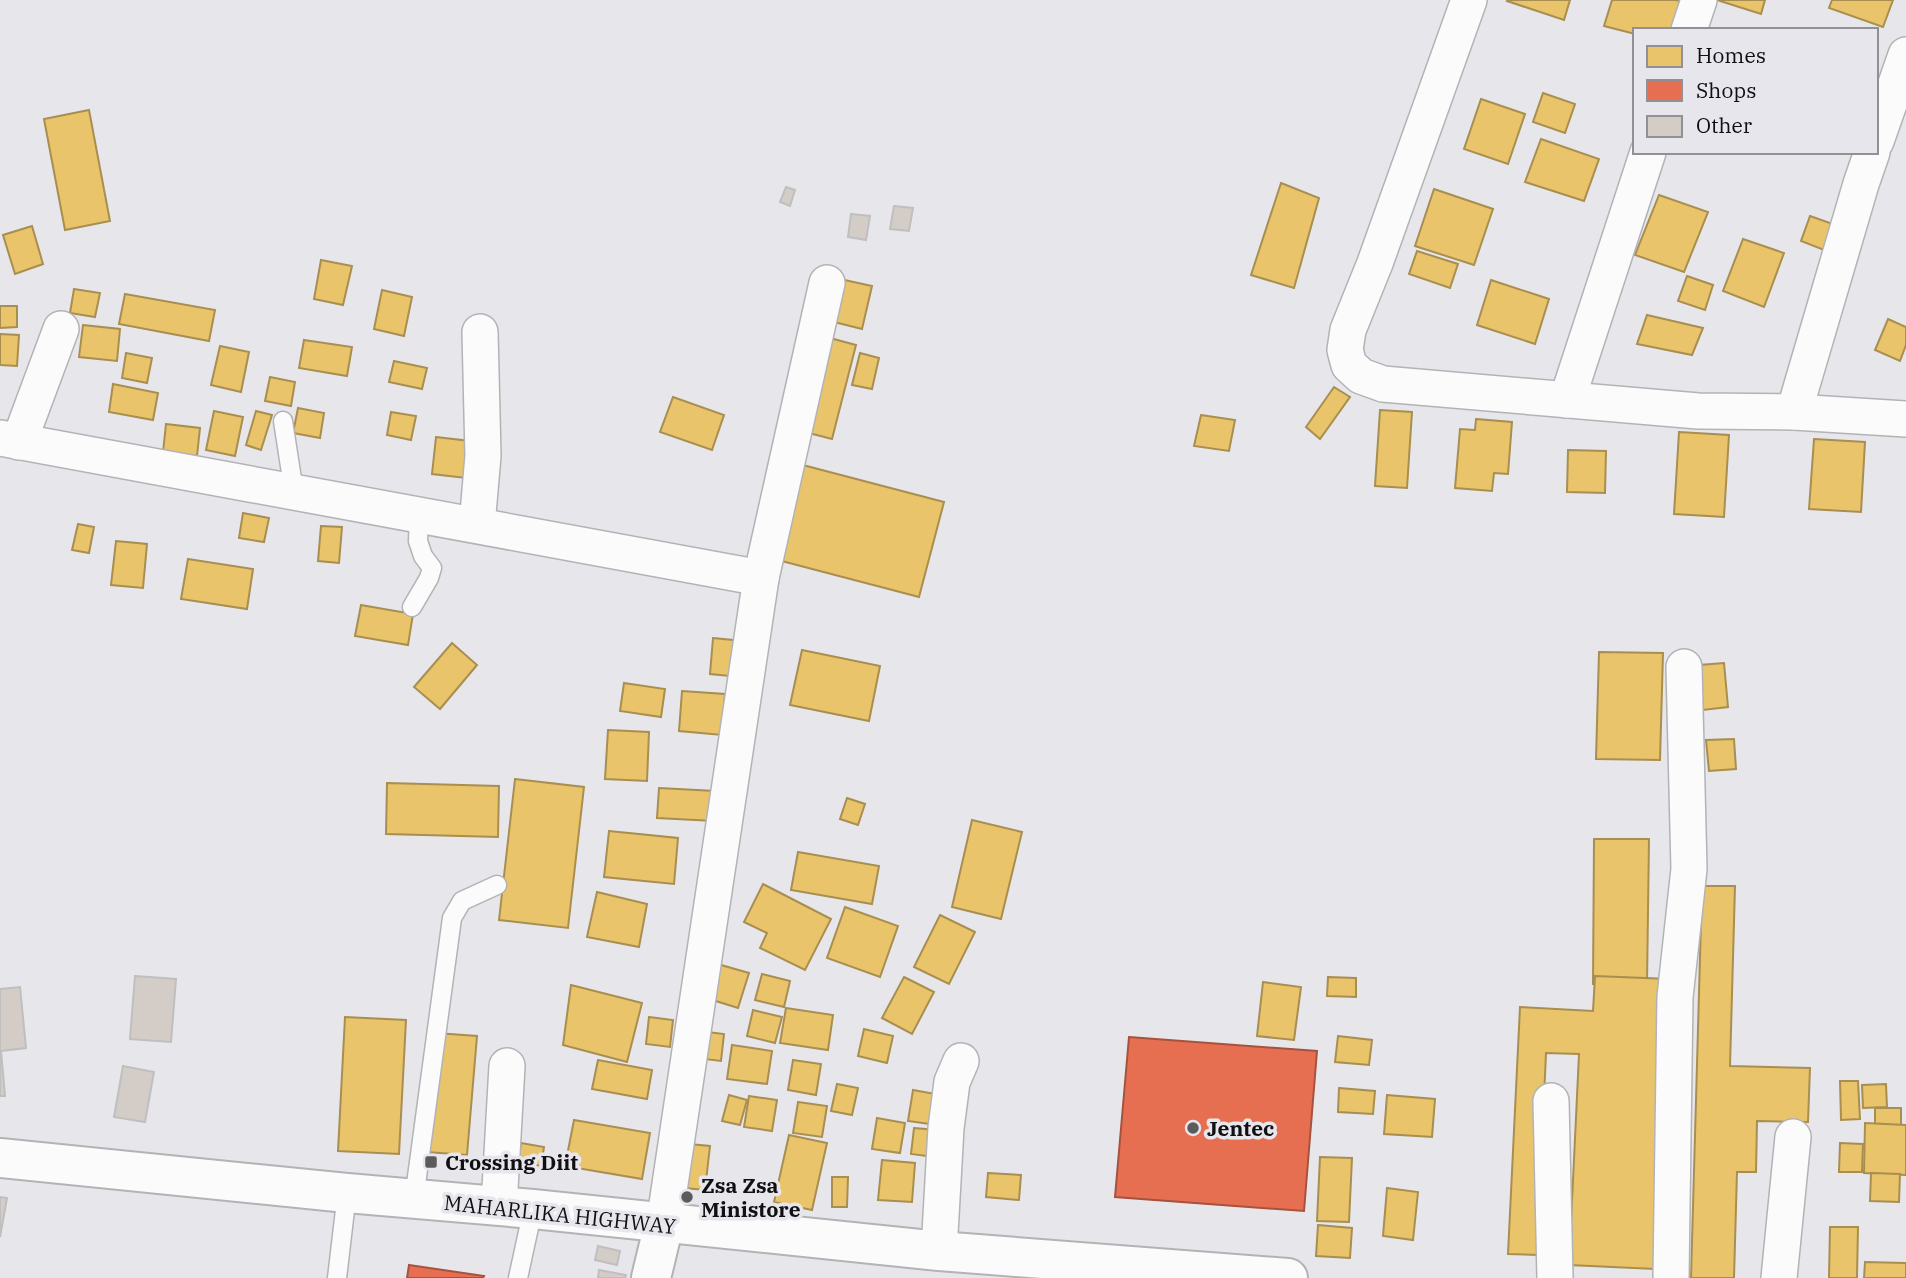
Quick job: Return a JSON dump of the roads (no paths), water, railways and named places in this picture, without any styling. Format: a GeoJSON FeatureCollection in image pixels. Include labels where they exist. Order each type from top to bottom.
{"type":"FeatureCollection","features":[{"type":"Feature","properties":{"kind":"main road","name":"MAHARLIKA HIGHWAY"},"geometry":{"type":"LineString","coordinates":[[0,1158],[939,1251],[1288,1278]]}},
{"type":"Feature","properties":{"kind":"main road"},"geometry":{"type":"LineString","coordinates":[[651,1278],[664,1224]]}},
{"type":"Feature","properties":{"kind":"street"},"geometry":{"type":"LineString","coordinates":[[1469,0],[1375,263],[1348,330],[1346,358],[1353,371],[1382,384],[1698,411],[1794,412],[1906,419]]}},
{"type":"Feature","properties":{"kind":"street"},"geometry":{"type":"LineString","coordinates":[[1690,28],[1699,0]]}},
{"type":"Feature","properties":{"kind":"street"},"geometry":{"type":"LineString","coordinates":[[1878,135],[1906,55]]}},
{"type":"Feature","properties":{"kind":"street"},"geometry":{"type":"LineString","coordinates":[[1567,400],[1647,154]]}},
{"type":"Feature","properties":{"kind":"street"},"geometry":{"type":"LineString","coordinates":[[1794,412],[1871,154]]}},
{"type":"Feature","properties":{"kind":"street"},"geometry":{"type":"LineString","coordinates":[[664,1224],[761,578],[827,283]]}},
{"type":"Feature","properties":{"kind":"street"},"geometry":{"type":"LineString","coordinates":[[61,330],[9,440],[761,578]]}},
{"type":"Feature","properties":{"kind":"street"},"geometry":{"type":"LineString","coordinates":[[477,525],[483,456],[480,332]]}},
{"type":"Feature","properties":{"kind":"street"},"geometry":{"type":"LineString","coordinates":[[1671,1278],[1675,997],[1689,869],[1684,667]]}},
{"type":"Feature","properties":{"kind":"street"},"geometry":{"type":"LineString","coordinates":[[939,1251],[946,1128],[952,1082],[961,1061]]}},
{"type":"Feature","properties":{"kind":"street"},"geometry":{"type":"LineString","coordinates":[[507,1066],[516,1208]]}},
{"type":"Feature","properties":{"kind":"street"},"geometry":{"type":"LineString","coordinates":[[1551,1101],[1555,1278]]}},
{"type":"Feature","properties":{"kind":"street"},"geometry":{"type":"LineString","coordinates":[[1779,1278],[1793,1137]]}},
{"type":"Feature","properties":{"kind":"lane"},"geometry":{"type":"LineString","coordinates":[[283,421],[294,492]]}},
{"type":"Feature","properties":{"kind":"lane"},"geometry":{"type":"LineString","coordinates":[[412,607],[432,568],[423,556],[418,541],[419,515]]}},
{"type":"Feature","properties":{"kind":"lane"},"geometry":{"type":"LineString","coordinates":[[414,1199],[452,918],[462,901],[497,886]]}},
{"type":"Feature","properties":{"kind":"lane"},"geometry":{"type":"LineString","coordinates":[[337,1278],[347,1193]]}},
{"type":"Feature","properties":{"kind":"lane"},"geometry":{"type":"LineString","coordinates":[[516,1208],[518,1278]]}},
{"type":"Feature","properties":{"kind":"place","name":"Jentec"},"geometry":{"type":"Point","coordinates":[1193,1128]}},
{"type":"Feature","properties":{"kind":"place","name":"Crossing Diit"},"geometry":{"type":"Point","coordinates":[431,1162]}},
{"type":"Feature","properties":{"kind":"place","name":"Zsa Zsa Ministore"},"geometry":{"type":"Point","coordinates":[687,1197]}}]}
